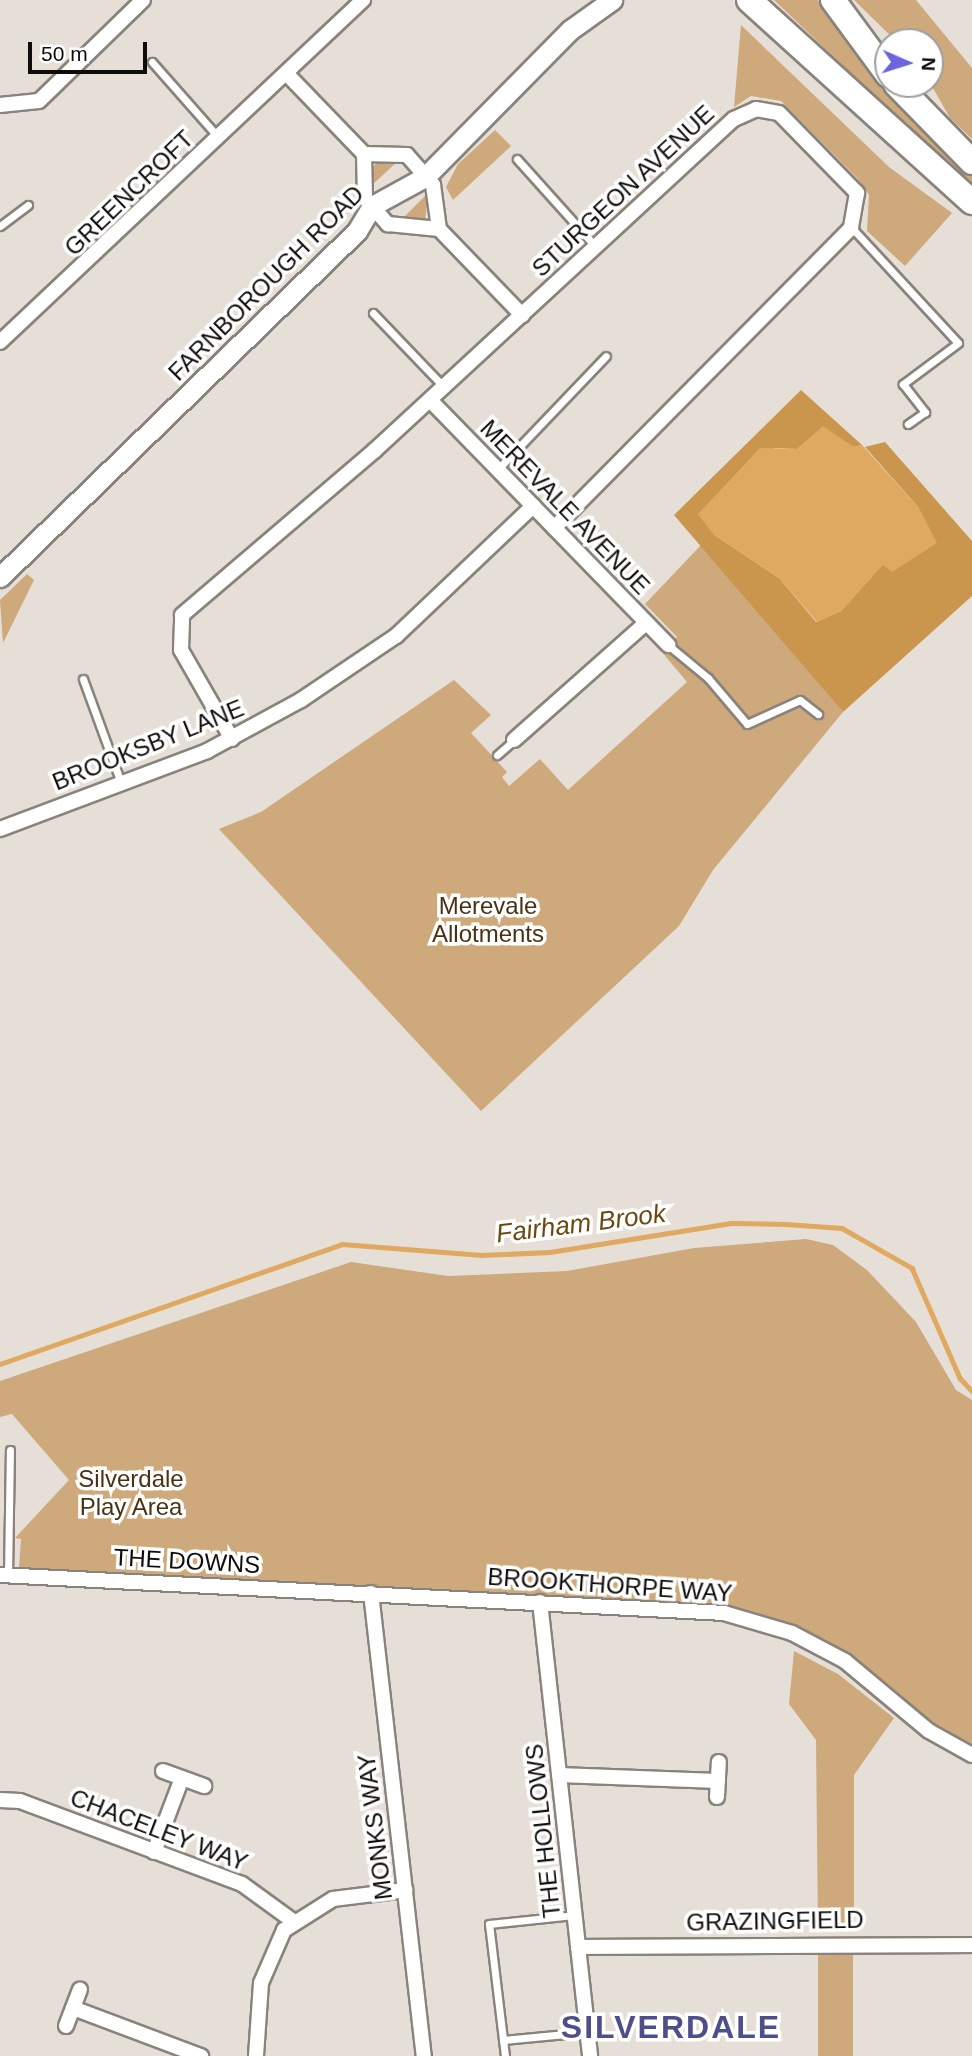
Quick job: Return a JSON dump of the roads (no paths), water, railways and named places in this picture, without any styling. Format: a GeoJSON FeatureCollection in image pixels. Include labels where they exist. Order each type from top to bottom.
{"type":"FeatureCollection","features":[{"type":"Feature","properties":{"kind":"highway"},"geometry":{"type":"LineString","coordinates":[[749,0],[972,202]]}},
{"type":"Feature","properties":{"kind":"highway"},"geometry":{"type":"LineString","coordinates":[[833,0],[874,56]]}},
{"type":"Feature","properties":{"kind":"highway"},"geometry":{"type":"LineString","coordinates":[[909,98],[972,162]]}},
{"type":"Feature","properties":{"kind":"street"},"geometry":{"type":"LineString","coordinates":[[0,105],[38,101],[143,0]]}},
{"type":"Feature","properties":{"kind":"street","name":"GREENCROFT"},"geometry":{"type":"LineString","coordinates":[[0,342],[363,0]]}},
{"type":"Feature","properties":{"kind":"street","name":"FARNBOROUGH ROAD"},"geometry":{"type":"LineString","coordinates":[[570,30],[590,0]]}},
{"type":"Feature","properties":{"kind":"street","name":"FARNBOROUGH ROAD"},"geometry":{"type":"LineString","coordinates":[[0,577],[357,231],[372,206],[425,177],[570,30],[612,0]]}},
{"type":"Feature","properties":{"kind":"street"},"geometry":{"type":"LineString","coordinates":[[286,73],[364,154],[365,198],[389,225],[439,229]]}},
{"type":"Feature","properties":{"kind":"street","name":"STURGEON AVENUE"},"geometry":{"type":"LineString","coordinates":[[232,739],[181,650],[182,615],[430,400],[734,119],[756,109],[779,113],[845,176],[860,201],[851,228]]}},
{"type":"Feature","properties":{"kind":"street"},"geometry":{"type":"LineString","coordinates":[[364,154],[407,155],[433,185],[439,229],[522,315]]}},
{"type":"Feature","properties":{"kind":"street"},"geometry":{"type":"LineString","coordinates":[[554,528],[851,228]]}},
{"type":"Feature","properties":{"kind":"street","name":"MEREVALE AVENUE"},"geometry":{"type":"LineString","coordinates":[[430,400],[668,645]]}},
{"type":"Feature","properties":{"kind":"street","name":"BROOKSBY LANE"},"geometry":{"type":"LineString","coordinates":[[0,829],[232,739],[396,636],[533,506]]}},
{"type":"Feature","properties":{"kind":"street"},"geometry":{"type":"LineString","coordinates":[[514,740],[646,623]]}},
{"type":"Feature","properties":{"kind":"street","name":"THE DOWNS"},"geometry":{"type":"LineString","coordinates":[[4,1575],[371,1593]]}},
{"type":"Feature","properties":{"kind":"street","name":"BROOKTHORPE WAY"},"geometry":{"type":"LineString","coordinates":[[371,1593],[724,1613],[792,1633],[853,1667],[929,1731],[972,1755]]}},
{"type":"Feature","properties":{"kind":"street","name":"MONKS WAY"},"geometry":{"type":"LineString","coordinates":[[371,1593],[424,2056]]}},
{"type":"Feature","properties":{"kind":"street","name":"THE HOLLOWS"},"geometry":{"type":"LineString","coordinates":[[540,1602],[590,2056]]}},
{"type":"Feature","properties":{"kind":"street"},"geometry":{"type":"LineString","coordinates":[[717,1797],[719,1762]]}},
{"type":"Feature","properties":{"kind":"street"},"geometry":{"type":"LineString","coordinates":[[163,1771],[204,1786]]}},
{"type":"Feature","properties":{"kind":"street"},"geometry":{"type":"LineString","coordinates":[[559,1775],[718,1781]]}},
{"type":"Feature","properties":{"kind":"street"},"geometry":{"type":"LineString","coordinates":[[154,1852],[182,1778]]}},
{"type":"Feature","properties":{"kind":"street","name":"CHACELEY WAY"},"geometry":{"type":"LineString","coordinates":[[0,1800],[20,1801],[242,1884],[293,1921]]}},
{"type":"Feature","properties":{"kind":"street"},"geometry":{"type":"LineString","coordinates":[[256,2056],[265,1969],[293,1921],[333,1899],[405,1891]]}},
{"type":"Feature","properties":{"kind":"street","name":"GRAZINGFIELD"},"geometry":{"type":"LineString","coordinates":[[579,1947],[972,1945]]}},
{"type":"Feature","properties":{"kind":"street"},"geometry":{"type":"LineString","coordinates":[[66,2026],[80,1990]]}},
{"type":"Feature","properties":{"kind":"street"},"geometry":{"type":"LineString","coordinates":[[73,2008],[201,2056]]}},
{"type":"Feature","properties":{"kind":"lane"},"geometry":{"type":"LineString","coordinates":[[152,62],[219,138]]}},
{"type":"Feature","properties":{"kind":"lane"},"geometry":{"type":"LineString","coordinates":[[517,159],[596,247]]}},
{"type":"Feature","properties":{"kind":"lane"},"geometry":{"type":"LineString","coordinates":[[0,226],[28,205]]}},
{"type":"Feature","properties":{"kind":"lane"},"geometry":{"type":"LineString","coordinates":[[851,228],[958,343],[903,384],[925,412],[908,424]]}},
{"type":"Feature","properties":{"kind":"lane"},"geometry":{"type":"LineString","coordinates":[[373,313],[444,387]]}},
{"type":"Feature","properties":{"kind":"lane"},"geometry":{"type":"LineString","coordinates":[[497,470],[606,356]]}},
{"type":"Feature","properties":{"kind":"lane"},"geometry":{"type":"LineString","coordinates":[[668,645],[708,678],[747,724],[800,700],[818,714]]}},
{"type":"Feature","properties":{"kind":"lane"},"geometry":{"type":"LineString","coordinates":[[83,680],[121,783]]}},
{"type":"Feature","properties":{"kind":"lane"},"geometry":{"type":"LineString","coordinates":[[497,755],[514,740]]}},
{"type":"Feature","properties":{"kind":"lane"},"geometry":{"type":"LineString","coordinates":[[4,1575],[10,1450]]}},
{"type":"Feature","properties":{"kind":"lane"},"geometry":{"type":"LineString","coordinates":[[505,2056],[489,1924],[575,1914]]}},
{"type":"Feature","properties":{"kind":"lane"},"geometry":{"type":"LineString","coordinates":[[503,2040],[588,2032]]}},
{"type":"Feature","properties":{"kind":"waterway","name":"Fairham Brook"},"geometry":{"type":"LineString","coordinates":[[0,1364],[342,1244],[482,1255],[550,1252],[731,1223],[786,1224],[842,1228],[912,1268],[960,1378],[972,1391]]}},
{"type":"Feature","properties":{"kind":"district","name":"SILVERDALE"},"geometry":{"type":"Point","coordinates":[671,2027]}},
{"type":"Feature","properties":{"kind":"park label","name":"Merevale Allotments"},"geometry":{"type":"Point","coordinates":[488,920]}},
{"type":"Feature","properties":{"kind":"park label","name":"Silverdale Play Area"},"geometry":{"type":"Point","coordinates":[131,1493]}}]}
